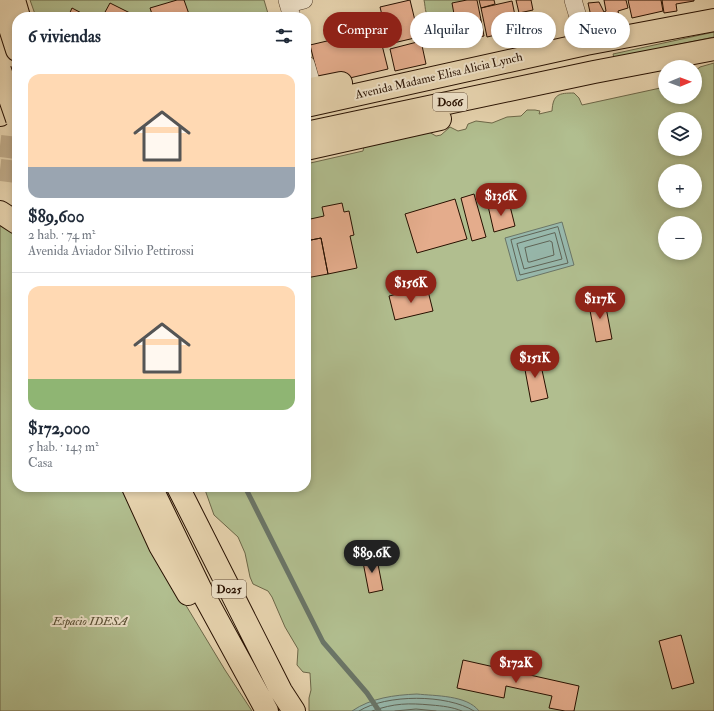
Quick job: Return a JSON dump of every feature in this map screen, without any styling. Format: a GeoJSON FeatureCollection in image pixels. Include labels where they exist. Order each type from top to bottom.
{"type":"FeatureCollection","features":[{"type":"Feature","properties":{"kind":"highway"},"geometry":{"type":"LineString","coordinates":[[1,0],[12,34]]}},
{"type":"Feature","properties":{"kind":"highway"},"geometry":{"type":"LineString","coordinates":[[14,0],[18,12]]}},
{"type":"Feature","properties":{"kind":"highway","name":"Avenida Madame Elisa Alicia Lynch"},"geometry":{"type":"LineString","coordinates":[[630,36],[714,20]]}},
{"type":"Feature","properties":{"kind":"highway","name":"Avenida Madame Elisa Alicia Lynch"},"geometry":{"type":"LineString","coordinates":[[311,93],[564,48]]}},
{"type":"Feature","properties":{"kind":"highway","name":"D066"},"geometry":{"type":"LineString","coordinates":[[311,132],[594,72],[714,49]]}},
{"type":"Feature","properties":{"kind":"highway"},"geometry":{"type":"LineString","coordinates":[[0,70],[12,105]]}},
{"type":"Feature","properties":{"kind":"highway"},"geometry":{"type":"LineString","coordinates":[[311,147],[567,91],[594,72]]}},
{"type":"Feature","properties":{"kind":"highway"},"geometry":{"type":"LineString","coordinates":[[0,115],[12,106]]}},
{"type":"Feature","properties":{"kind":"highway"},"geometry":{"type":"LineString","coordinates":[[0,212],[12,220]]}},
{"type":"Feature","properties":{"kind":"highway"},"geometry":{"type":"LineString","coordinates":[[135,492],[160,546],[219,648],[249,679]]}},
{"type":"Feature","properties":{"kind":"highway","name":"D025"},"geometry":{"type":"LineString","coordinates":[[153,492],[201,590],[267,711]]}},
{"type":"Feature","properties":{"kind":"highway","name":"D025"},"geometry":{"type":"LineString","coordinates":[[181,492],[281,691],[294,711]]}},
{"type":"Feature","properties":{"kind":"highway"},"geometry":{"type":"LineString","coordinates":[[196,492],[273,656],[281,691]]}},
{"type":"Feature","properties":{"kind":"street"},"geometry":{"type":"LineString","coordinates":[[573,0],[577,12]]}},
{"type":"Feature","properties":{"kind":"green space"},"geometry":{"type":"Polygon","coordinates":[[[30,0],[264,0],[268,12],[34,12],[30,0]]]}},
{"type":"Feature","properties":{"kind":"green space"},"geometry":{"type":"Polygon","coordinates":[[[424,0],[464,0],[458,12],[426,11],[424,0]]]}},
{"type":"Feature","properties":{"kind":"green space"},"geometry":{"type":"Polygon","coordinates":[[[714,32],[714,37],[614,58],[613,54],[714,32]]]}},
{"type":"Feature","properties":{"kind":"green space"},"geometry":{"type":"Polygon","coordinates":[[[714,63],[714,711],[309,711],[309,698],[311,690],[310,673],[303,672],[297,665],[298,649],[285,627],[272,597],[268,591],[253,584],[245,553],[238,537],[214,515],[206,492],[311,492],[311,163],[363,151],[364,146],[429,132],[436,136],[441,135],[450,127],[458,131],[466,129],[468,124],[476,121],[492,123],[507,117],[521,116],[527,110],[540,111],[539,114],[552,111],[555,98],[564,93],[574,93],[579,98],[582,105],[658,89],[658,104],[702,104],[702,66],[714,63]]]}},
{"type":"Feature","properties":{"kind":"green space","name":"Espacio IDESA"},"geometry":{"type":"Polygon","coordinates":[[[0,220],[12,231],[12,492],[128,492],[167,574],[225,670],[252,711],[0,711],[0,220]]]}},
{"type":"Feature","properties":{"kind":"water"},"geometry":{"type":"Polygon","coordinates":[[[562,222],[574,265],[517,281],[505,238],[562,222]]]}},
{"type":"Feature","properties":{"kind":"water"},"geometry":{"type":"Polygon","coordinates":[[[417,694],[459,699],[474,706],[479,711],[352,711],[375,700],[400,695],[417,694]]]}},
{"type":"Feature","properties":{"kind":"building"},"geometry":{"type":"Polygon","coordinates":[[[177,0],[184,0],[188,12],[151,12],[150,8],[177,0]]]}},
{"type":"Feature","properties":{"kind":"building"},"geometry":{"type":"Polygon","coordinates":[[[410,0],[413,12],[410,12],[410,39],[402,41],[402,12],[381,12],[380,7],[410,0]]]}},
{"type":"Feature","properties":{"kind":"building"},"geometry":{"type":"Polygon","coordinates":[[[477,0],[479,12],[454,12],[452,3],[477,0]]]}},
{"type":"Feature","properties":{"kind":"building"},"geometry":{"type":"Polygon","coordinates":[[[479,0],[494,0],[495,4],[481,8],[479,0]]]}},
{"type":"Feature","properties":{"kind":"building"},"geometry":{"type":"Polygon","coordinates":[[[516,0],[531,0],[533,10],[519,12],[516,0]]]}},
{"type":"Feature","properties":{"kind":"building"},"geometry":{"type":"Polygon","coordinates":[[[604,0],[626,0],[628,8],[618,12],[604,12],[606,11],[604,0]]]}},
{"type":"Feature","properties":{"kind":"building"},"geometry":{"type":"Polygon","coordinates":[[[628,0],[661,0],[663,11],[632,18],[628,0]]]}},
{"type":"Feature","properties":{"kind":"building"},"geometry":{"type":"Polygon","coordinates":[[[662,0],[694,1],[676,4],[677,11],[664,13],[662,0]]]}},
{"type":"Feature","properties":{"kind":"building"},"geometry":{"type":"Polygon","coordinates":[[[512,1],[514,12],[491,12],[491,36],[487,37],[481,8],[512,1]]]}},
{"type":"Feature","properties":{"kind":"building"},"geometry":{"type":"Polygon","coordinates":[[[599,2],[604,12],[590,12],[588,3],[599,2]]]}},
{"type":"Feature","properties":{"kind":"building"},"geometry":{"type":"Polygon","coordinates":[[[110,3],[128,12],[105,12],[110,3]]]}},
{"type":"Feature","properties":{"kind":"building"},"geometry":{"type":"Polygon","coordinates":[[[72,8],[80,12],[70,12],[72,8]]]}},
{"type":"Feature","properties":{"kind":"building"},"geometry":{"type":"Polygon","coordinates":[[[323,42],[323,48],[383,48],[388,69],[320,85],[311,45],[323,42]]]}},
{"type":"Feature","properties":{"kind":"building"},"geometry":{"type":"Polygon","coordinates":[[[410,44],[410,48],[423,48],[426,64],[395,71],[390,49],[402,48],[402,46],[410,44]]]}},
{"type":"Feature","properties":{"kind":"building"},"geometry":{"type":"Polygon","coordinates":[[[474,194],[486,237],[472,241],[461,198],[474,194]]]}},
{"type":"Feature","properties":{"kind":"building"},"geometry":{"type":"Polygon","coordinates":[[[455,199],[467,239],[417,253],[405,214],[455,199]]]}},
{"type":"Feature","properties":{"kind":"building"},"geometry":{"type":"Polygon","coordinates":[[[509,202],[515,226],[494,232],[488,206],[509,202]]]}},
{"type":"Feature","properties":{"kind":"building"},"geometry":{"type":"Polygon","coordinates":[[[342,203],[344,212],[349,211],[354,235],[350,236],[357,268],[328,274],[321,238],[311,240],[311,219],[324,216],[322,207],[342,203]]]}},
{"type":"Feature","properties":{"kind":"building"},"geometry":{"type":"Polygon","coordinates":[[[321,238],[328,274],[311,277],[311,240],[321,238]]]}},
{"type":"Feature","properties":{"kind":"building"},"geometry":{"type":"Polygon","coordinates":[[[427,287],[433,311],[395,320],[389,296],[427,287]]]}},
{"type":"Feature","properties":{"kind":"building"},"geometry":{"type":"Polygon","coordinates":[[[604,297],[612,339],[596,342],[588,300],[604,297]]]}},
{"type":"Feature","properties":{"kind":"building"},"geometry":{"type":"Polygon","coordinates":[[[539,356],[548,398],[531,402],[523,359],[539,356]]]}},
{"type":"Feature","properties":{"kind":"building"},"geometry":{"type":"Polygon","coordinates":[[[376,554],[383,590],[369,593],[362,557],[376,554]]]}},
{"type":"Feature","properties":{"kind":"building"},"geometry":{"type":"Polygon","coordinates":[[[681,635],[694,683],[672,689],[659,641],[681,635]]]}},
{"type":"Feature","properties":{"kind":"building"},"geometry":{"type":"Polygon","coordinates":[[[463,660],[579,686],[574,711],[549,708],[552,696],[506,686],[504,698],[457,688],[463,660]]]}},
{"type":"Feature","properties":{"kind":"waterway"},"geometry":{"type":"LineString","coordinates":[[248,492],[323,642],[367,693],[379,711]]}},
{"type":"Feature","properties":{"kind":"tunnel"},"geometry":{"type":"LineString","coordinates":[[0,146],[12,147]]}},
{"type":"Feature","properties":{"kind":"tunnel"},"geometry":{"type":"LineString","coordinates":[[0,170],[12,171]]}}]}
